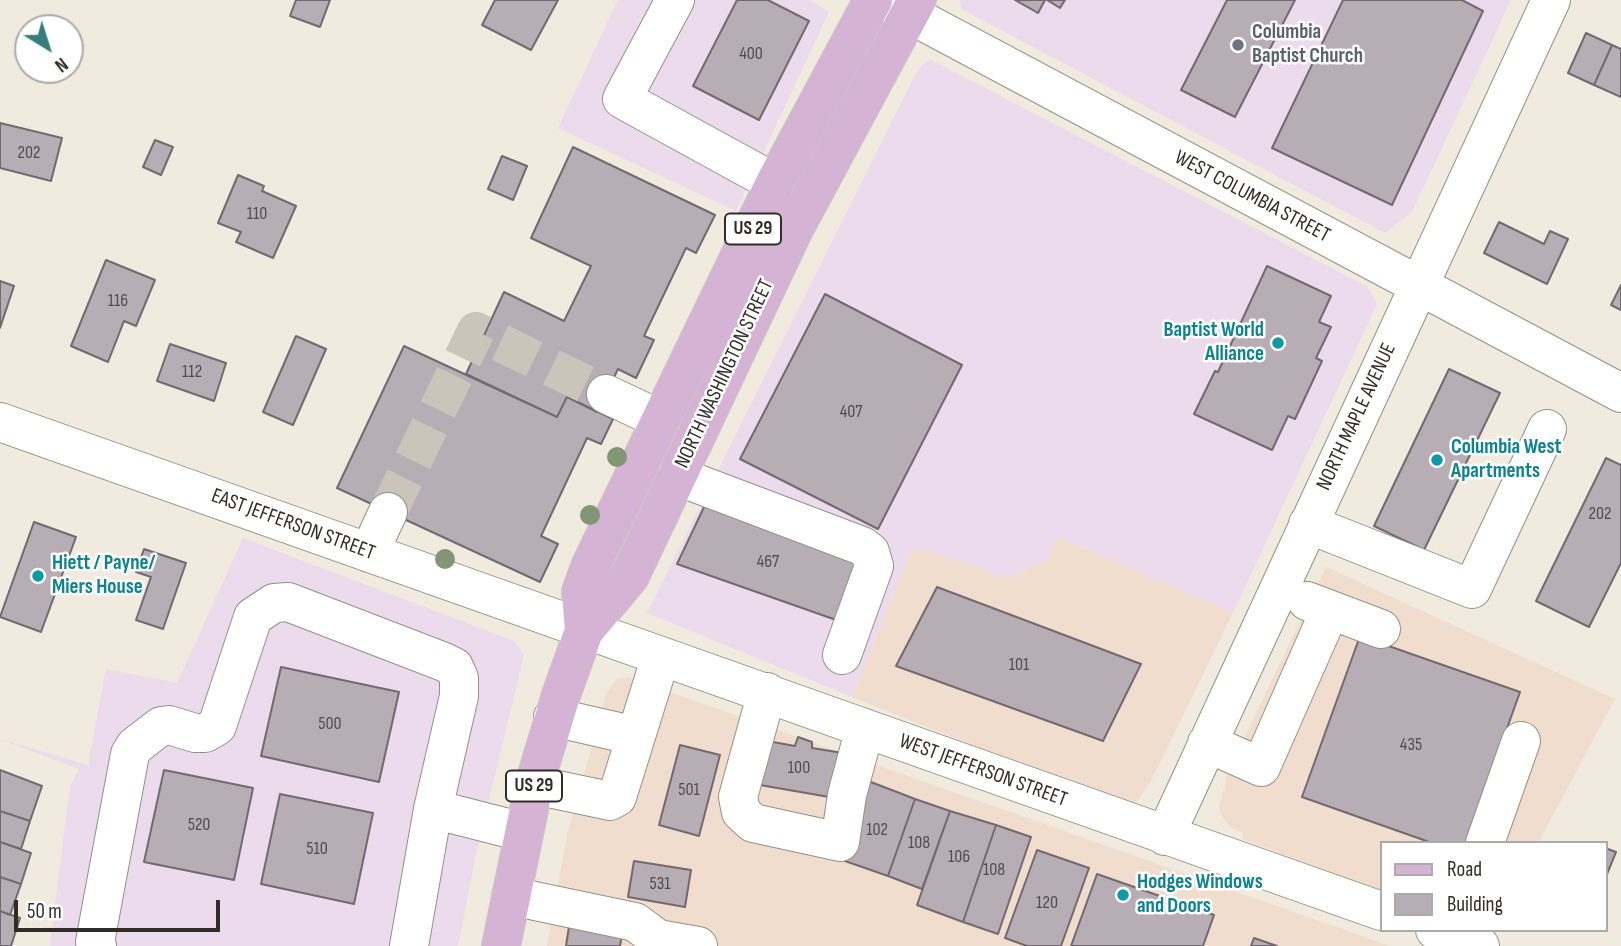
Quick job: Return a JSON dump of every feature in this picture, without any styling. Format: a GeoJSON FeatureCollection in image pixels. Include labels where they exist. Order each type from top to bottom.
{"type":"FeatureCollection","features":[{"type":"Feature","properties":{"kind":"main road","name":"NORTH WASHINGTON STREET"},"geometry":{"type":"LineString","coordinates":[[584,631],[581,593],[775,183],[873,0]]}},
{"type":"Feature","properties":{"kind":"main road","name":"NORTH WASHINGTON STREET"},"geometry":{"type":"LineString","coordinates":[[501,946],[534,785],[553,718],[584,631],[630,576],[794,229],[904,5]]}},
{"type":"Feature","properties":{"kind":"main road"},"geometry":{"type":"LineString","coordinates":[[641,462],[677,476]]}},
{"type":"Feature","properties":{"kind":"street"},"geometry":{"type":"LineString","coordinates":[[675,0],[622,99],[775,183]]}},
{"type":"Feature","properties":{"kind":"street","name":"NORTH MAPLE AVENUE"},"geometry":{"type":"LineString","coordinates":[[1165,836],[1551,0]]}},
{"type":"Feature","properties":{"kind":"street","name":"WEST COLUMBIA STREET"},"geometry":{"type":"LineString","coordinates":[[904,5],[1621,393]]}},
{"type":"Feature","properties":{"kind":"street"},"geometry":{"type":"LineString","coordinates":[[606,394],[661,420]]}},
{"type":"Feature","properties":{"kind":"street","name":"EAST JEFFERSON STREET"},"geometry":{"type":"LineString","coordinates":[[0,422],[584,631]]}},
{"type":"Feature","properties":{"kind":"street"},"geometry":{"type":"LineString","coordinates":[[1308,524],[1472,589],[1547,429]]}},
{"type":"Feature","properties":{"kind":"street"},"geometry":{"type":"LineString","coordinates":[[677,476],[862,546],[870,552],[874,566],[842,655]]}},
{"type":"Feature","properties":{"kind":"street"},"geometry":{"type":"LineString","coordinates":[[369,553],[388,512]]}},
{"type":"Feature","properties":{"kind":"street"},"geometry":{"type":"LineString","coordinates":[[1278,590],[1381,629]]}},
{"type":"Feature","properties":{"kind":"street"},"geometry":{"type":"LineString","coordinates":[[97,946],[97,929],[130,754],[135,746],[160,726],[169,725],[195,733],[205,733],[217,726],[253,617],[274,603],[288,602],[454,667],[459,696],[433,809],[409,946]]}},
{"type":"Feature","properties":{"kind":"street"},"geometry":{"type":"LineString","coordinates":[[1208,743],[1261,767],[1330,610]]}},
{"type":"Feature","properties":{"kind":"street","name":"WEST JEFFERSON STREET"},"geometry":{"type":"LineString","coordinates":[[584,631],[767,692],[1380,911]]}},
{"type":"Feature","properties":{"kind":"street"},"geometry":{"type":"LineString","coordinates":[[534,785],[613,800],[619,795],[661,656]]}},
{"type":"Feature","properties":{"kind":"street"},"geometry":{"type":"LineString","coordinates":[[767,692],[738,797],[741,812],[753,823],[840,842],[847,795],[865,729]]}},
{"type":"Feature","properties":{"kind":"street"},"geometry":{"type":"LineString","coordinates":[[553,718],[636,736]]}},
{"type":"Feature","properties":{"kind":"street"},"geometry":{"type":"LineString","coordinates":[[1486,841],[1521,741]]}},
{"type":"Feature","properties":{"kind":"street"},"geometry":{"type":"LineString","coordinates":[[433,809],[523,832]]}},
{"type":"Feature","properties":{"kind":"street"},"geometry":{"type":"LineString","coordinates":[[510,896],[635,922],[658,942],[698,946]]}},
{"type":"Feature","properties":{"kind":"street"},"geometry":{"type":"LineString","coordinates":[[1444,932],[1480,946]]}},
{"type":"Feature","properties":{"kind":"shaded area"},"geometry":{"type":"Polygon","coordinates":[[[618,0],[809,0],[829,12],[736,211],[558,128],[618,0]]]}},
{"type":"Feature","properties":{"kind":"shaded area"},"geometry":{"type":"Polygon","coordinates":[[[960,0],[1511,0],[1412,212],[1385,233],[961,9],[960,0]]]}},
{"type":"Feature","properties":{"kind":"shaded area"},"geometry":{"type":"Polygon","coordinates":[[[931,60],[1368,287],[1377,304],[1233,613],[1058,537],[1046,561],[1004,579],[976,566],[926,551],[911,552],[852,697],[647,613],[915,75],[922,65],[931,60]]]}},
{"type":"Feature","properties":{"kind":"shaded area"},"geometry":{"type":"Polygon","coordinates":[[[1058,537],[1233,613],[1151,781],[1132,809],[852,697],[911,552],[926,550],[976,566],[1004,579],[1046,561],[1058,537]]]}},
{"type":"Feature","properties":{"kind":"shaded area"},"geometry":{"type":"Polygon","coordinates":[[[243,538],[514,641],[524,655],[477,849],[458,946],[50,946],[70,787],[79,769],[0,739],[88,765],[106,669],[177,683],[243,538]]]}},
{"type":"Feature","properties":{"kind":"shaded area"},"geometry":{"type":"Polygon","coordinates":[[[1326,567],[1615,699],[1539,841],[1380,841],[1380,892],[1243,839],[1243,833],[1230,827],[1219,806],[1229,770],[1326,567]]]}},
{"type":"Feature","properties":{"kind":"shaded area"},"geometry":{"type":"Polygon","coordinates":[[[627,677],[1390,946],[547,946],[567,836],[607,692],[617,679],[627,677]]]}},
{"type":"Feature","properties":{"kind":"building"},"geometry":{"type":"Polygon","coordinates":[[[296,0],[330,0],[320,27],[290,16],[296,0]]]}},
{"type":"Feature","properties":{"kind":"building"},"geometry":{"type":"Polygon","coordinates":[[[495,0],[558,0],[531,50],[482,25],[495,0]]]}},
{"type":"Feature","properties":{"kind":"building"},"geometry":{"type":"Polygon","coordinates":[[[737,0],[768,0],[809,21],[759,120],[693,86],[737,0]]]}},
{"type":"Feature","properties":{"kind":"building"},"geometry":{"type":"Polygon","coordinates":[[[1015,0],[1045,0],[1038,13],[1015,0]]]}},
{"type":"Feature","properties":{"kind":"building"},"geometry":{"type":"Polygon","coordinates":[[[1047,0],[1065,0],[1060,8],[1047,0]]]}},
{"type":"Feature","properties":{"kind":"building","name":"Columbia Baptist Church"},"geometry":{"type":"Polygon","coordinates":[[[1227,0],[1295,0],[1235,117],[1181,90],[1227,0]]]}},
{"type":"Feature","properties":{"kind":"building"},"geometry":{"type":"Polygon","coordinates":[[[1343,0],[1462,0],[1483,11],[1392,205],[1272,148],[1343,0]]]}},
{"type":"Feature","properties":{"kind":"building"},"geometry":{"type":"Polygon","coordinates":[[[1586,33],[1612,45],[1594,85],[1568,73],[1586,33]]]}},
{"type":"Feature","properties":{"kind":"building"},"geometry":{"type":"Polygon","coordinates":[[[1612,45],[1621,49],[1621,97],[1594,85],[1612,45]]]}},
{"type":"Feature","properties":{"kind":"building"},"geometry":{"type":"Polygon","coordinates":[[[0,123],[62,138],[51,181],[0,168],[0,123]]]}},
{"type":"Feature","properties":{"kind":"building"},"geometry":{"type":"Polygon","coordinates":[[[155,140],[173,147],[161,175],[143,167],[155,140]]]}},
{"type":"Feature","properties":{"kind":"building"},"geometry":{"type":"Polygon","coordinates":[[[573,147],[715,215],[696,253],[686,248],[644,336],[654,340],[636,378],[618,369],[597,412],[567,397],[557,417],[466,374],[504,292],[564,321],[591,266],[531,238],[573,147]]]}},
{"type":"Feature","properties":{"kind":"building"},"geometry":{"type":"Polygon","coordinates":[[[502,156],[527,166],[513,200],[488,189],[502,156]]]}},
{"type":"Feature","properties":{"kind":"building"},"geometry":{"type":"Polygon","coordinates":[[[238,175],[264,186],[262,191],[296,206],[273,258],[236,242],[241,232],[218,223],[238,175]]]}},
{"type":"Feature","properties":{"kind":"building"},"geometry":{"type":"Polygon","coordinates":[[[1499,222],[1544,244],[1550,231],[1568,239],[1547,284],[1484,253],[1499,222]]]}},
{"type":"Feature","properties":{"kind":"building"},"geometry":{"type":"Polygon","coordinates":[[[106,260],[155,280],[136,326],[124,321],[108,362],[71,346],[106,260]]]}},
{"type":"Feature","properties":{"kind":"building","name":"Baptist World Alliance"},"geometry":{"type":"Polygon","coordinates":[[[1267,266],[1331,296],[1319,322],[1331,327],[1316,358],[1322,361],[1295,419],[1288,416],[1272,450],[1194,414],[1215,371],[1218,372],[1267,266]]]}},
{"type":"Feature","properties":{"kind":"building"},"geometry":{"type":"Polygon","coordinates":[[[0,281],[14,286],[0,328],[0,281]]]}},
{"type":"Feature","properties":{"kind":"building"},"geometry":{"type":"Polygon","coordinates":[[[1621,285],[1621,310],[1611,305],[1621,285]]]}},
{"type":"Feature","properties":{"kind":"building"},"geometry":{"type":"Polygon","coordinates":[[[825,294],[962,365],[878,529],[740,459],[825,294]]]}},
{"type":"Feature","properties":{"kind":"building"},"geometry":{"type":"Polygon","coordinates":[[[296,336],[326,349],[293,425],[263,412],[296,336]]]}},
{"type":"Feature","properties":{"kind":"building"},"geometry":{"type":"Polygon","coordinates":[[[170,344],[226,363],[214,401],[157,381],[170,344]]]}},
{"type":"Feature","properties":{"kind":"building"},"geometry":{"type":"Polygon","coordinates":[[[404,346],[557,417],[567,397],[613,419],[601,444],[587,438],[541,536],[558,544],[540,582],[337,488],[404,346]]]}},
{"type":"Feature","properties":{"kind":"building","name":"Columbia West Apartments"},"geometry":{"type":"Polygon","coordinates":[[[1449,369],[1500,393],[1424,550],[1374,526],[1449,369]]]}},
{"type":"Feature","properties":{"kind":"building","name":"Columbia West Apartments"},"geometry":{"type":"Polygon","coordinates":[[[1606,458],[1621,465],[1621,563],[1589,627],[1536,601],[1606,458]]]}},
{"type":"Feature","properties":{"kind":"building"},"geometry":{"type":"Polygon","coordinates":[[[705,505],[859,561],[839,621],[677,564],[705,505]]]}},
{"type":"Feature","properties":{"kind":"building","name":"Hiett / Payne/ Miers House"},"geometry":{"type":"Polygon","coordinates":[[[34,522],[76,537],[41,632],[0,617],[34,522]]]}},
{"type":"Feature","properties":{"kind":"building"},"geometry":{"type":"Polygon","coordinates":[[[144,549],[186,563],[163,629],[136,620],[151,577],[136,572],[144,549]]]}},
{"type":"Feature","properties":{"kind":"building"},"geometry":{"type":"Polygon","coordinates":[[[937,587],[1141,664],[1103,741],[896,666],[937,587]]]}},
{"type":"Feature","properties":{"kind":"building"},"geometry":{"type":"Polygon","coordinates":[[[1360,636],[1520,692],[1467,841],[1426,841],[1302,797],[1360,636]]]}},
{"type":"Feature","properties":{"kind":"building"},"geometry":{"type":"Polygon","coordinates":[[[281,667],[399,692],[379,782],[261,756],[281,667]]]}},
{"type":"Feature","properties":{"kind":"building"},"geometry":{"type":"Polygon","coordinates":[[[798,737],[812,742],[812,748],[843,753],[835,798],[754,784],[762,740],[795,746],[798,737]]]}},
{"type":"Feature","properties":{"kind":"building"},"geometry":{"type":"Polygon","coordinates":[[[680,745],[720,755],[699,836],[659,825],[680,745]]]}},
{"type":"Feature","properties":{"kind":"building"},"geometry":{"type":"Polygon","coordinates":[[[0,770],[42,786],[30,821],[0,811],[0,770]]]}},
{"type":"Feature","properties":{"kind":"building"},"geometry":{"type":"Polygon","coordinates":[[[164,770],[253,788],[234,880],[144,862],[164,770]]]}},
{"type":"Feature","properties":{"kind":"building"},"geometry":{"type":"Polygon","coordinates":[[[863,779],[915,799],[888,876],[845,861],[856,794],[863,779]]]}},
{"type":"Feature","properties":{"kind":"building"},"geometry":{"type":"Polygon","coordinates":[[[280,794],[373,813],[354,904],[261,884],[280,794]]]}},
{"type":"Feature","properties":{"kind":"building"},"geometry":{"type":"Polygon","coordinates":[[[915,799],[950,811],[922,889],[888,876],[915,799]]]}},
{"type":"Feature","properties":{"kind":"building"},"geometry":{"type":"Polygon","coordinates":[[[0,811],[30,821],[21,849],[0,842],[0,811]]]}},
{"type":"Feature","properties":{"kind":"building"},"geometry":{"type":"Polygon","coordinates":[[[950,811],[996,825],[963,922],[917,905],[950,811]]]}},
{"type":"Feature","properties":{"kind":"building"},"geometry":{"type":"Polygon","coordinates":[[[996,825],[1031,837],[998,934],[963,922],[996,825]]]}},
{"type":"Feature","properties":{"kind":"building"},"geometry":{"type":"Polygon","coordinates":[[[0,842],[31,853],[21,884],[0,877],[0,842]]]}},
{"type":"Feature","properties":{"kind":"building"},"geometry":{"type":"Polygon","coordinates":[[[1607,849],[1616,852],[1607,874],[1607,849]]]}},
{"type":"Feature","properties":{"kind":"building","name":"Hodges Windows and Doors"},"geometry":{"type":"Polygon","coordinates":[[[1037,850],[1089,868],[1061,946],[1027,946],[1005,938],[1037,850]]]}},
{"type":"Feature","properties":{"kind":"building"},"geometry":{"type":"Polygon","coordinates":[[[634,861],[691,870],[685,907],[628,897],[634,861]]]}},
{"type":"Feature","properties":{"kind":"building","name":"Hodges Windows and Doors"},"geometry":{"type":"Polygon","coordinates":[[[1097,874],[1214,915],[1203,946],[1071,946],[1097,874]]]}},
{"type":"Feature","properties":{"kind":"building"},"geometry":{"type":"Polygon","coordinates":[[[0,877],[21,884],[10,915],[0,911],[0,877]]]}},
{"type":"Feature","properties":{"kind":"building"},"geometry":{"type":"Polygon","coordinates":[[[0,911],[20,918],[11,946],[0,946],[0,911]]]}},
{"type":"Feature","properties":{"kind":"building"},"geometry":{"type":"Polygon","coordinates":[[[570,920],[623,930],[620,946],[566,946],[570,920]]]}},
{"type":"Feature","properties":{"kind":"building"},"geometry":{"type":"Polygon","coordinates":[[[1254,938],[1277,946],[1251,946],[1254,938]]]}},
{"type":"Feature","properties":{"kind":"tunnel"},"geometry":{"type":"LineString","coordinates":[[388,512],[476,331],[606,394]]}},
{"type":"Feature","properties":{"kind":"place","name":"Columbia Baptist Church"},"geometry":{"type":"Point","coordinates":[1238,45]}},
{"type":"Feature","properties":{"kind":"place","name":"Baptist World Alliance"},"geometry":{"type":"Point","coordinates":[1278,343]}},
{"type":"Feature","properties":{"kind":"place","name":"Columbia West Apartments"},"geometry":{"type":"Point","coordinates":[1437,460]}},
{"type":"Feature","properties":{"kind":"place","name":"Hiett / Payne/ Miers House"},"geometry":{"type":"Point","coordinates":[38,576]}},
{"type":"Feature","properties":{"kind":"place","name":"Hodges Windows and Doors"},"geometry":{"type":"Point","coordinates":[1123,895]}}]}
